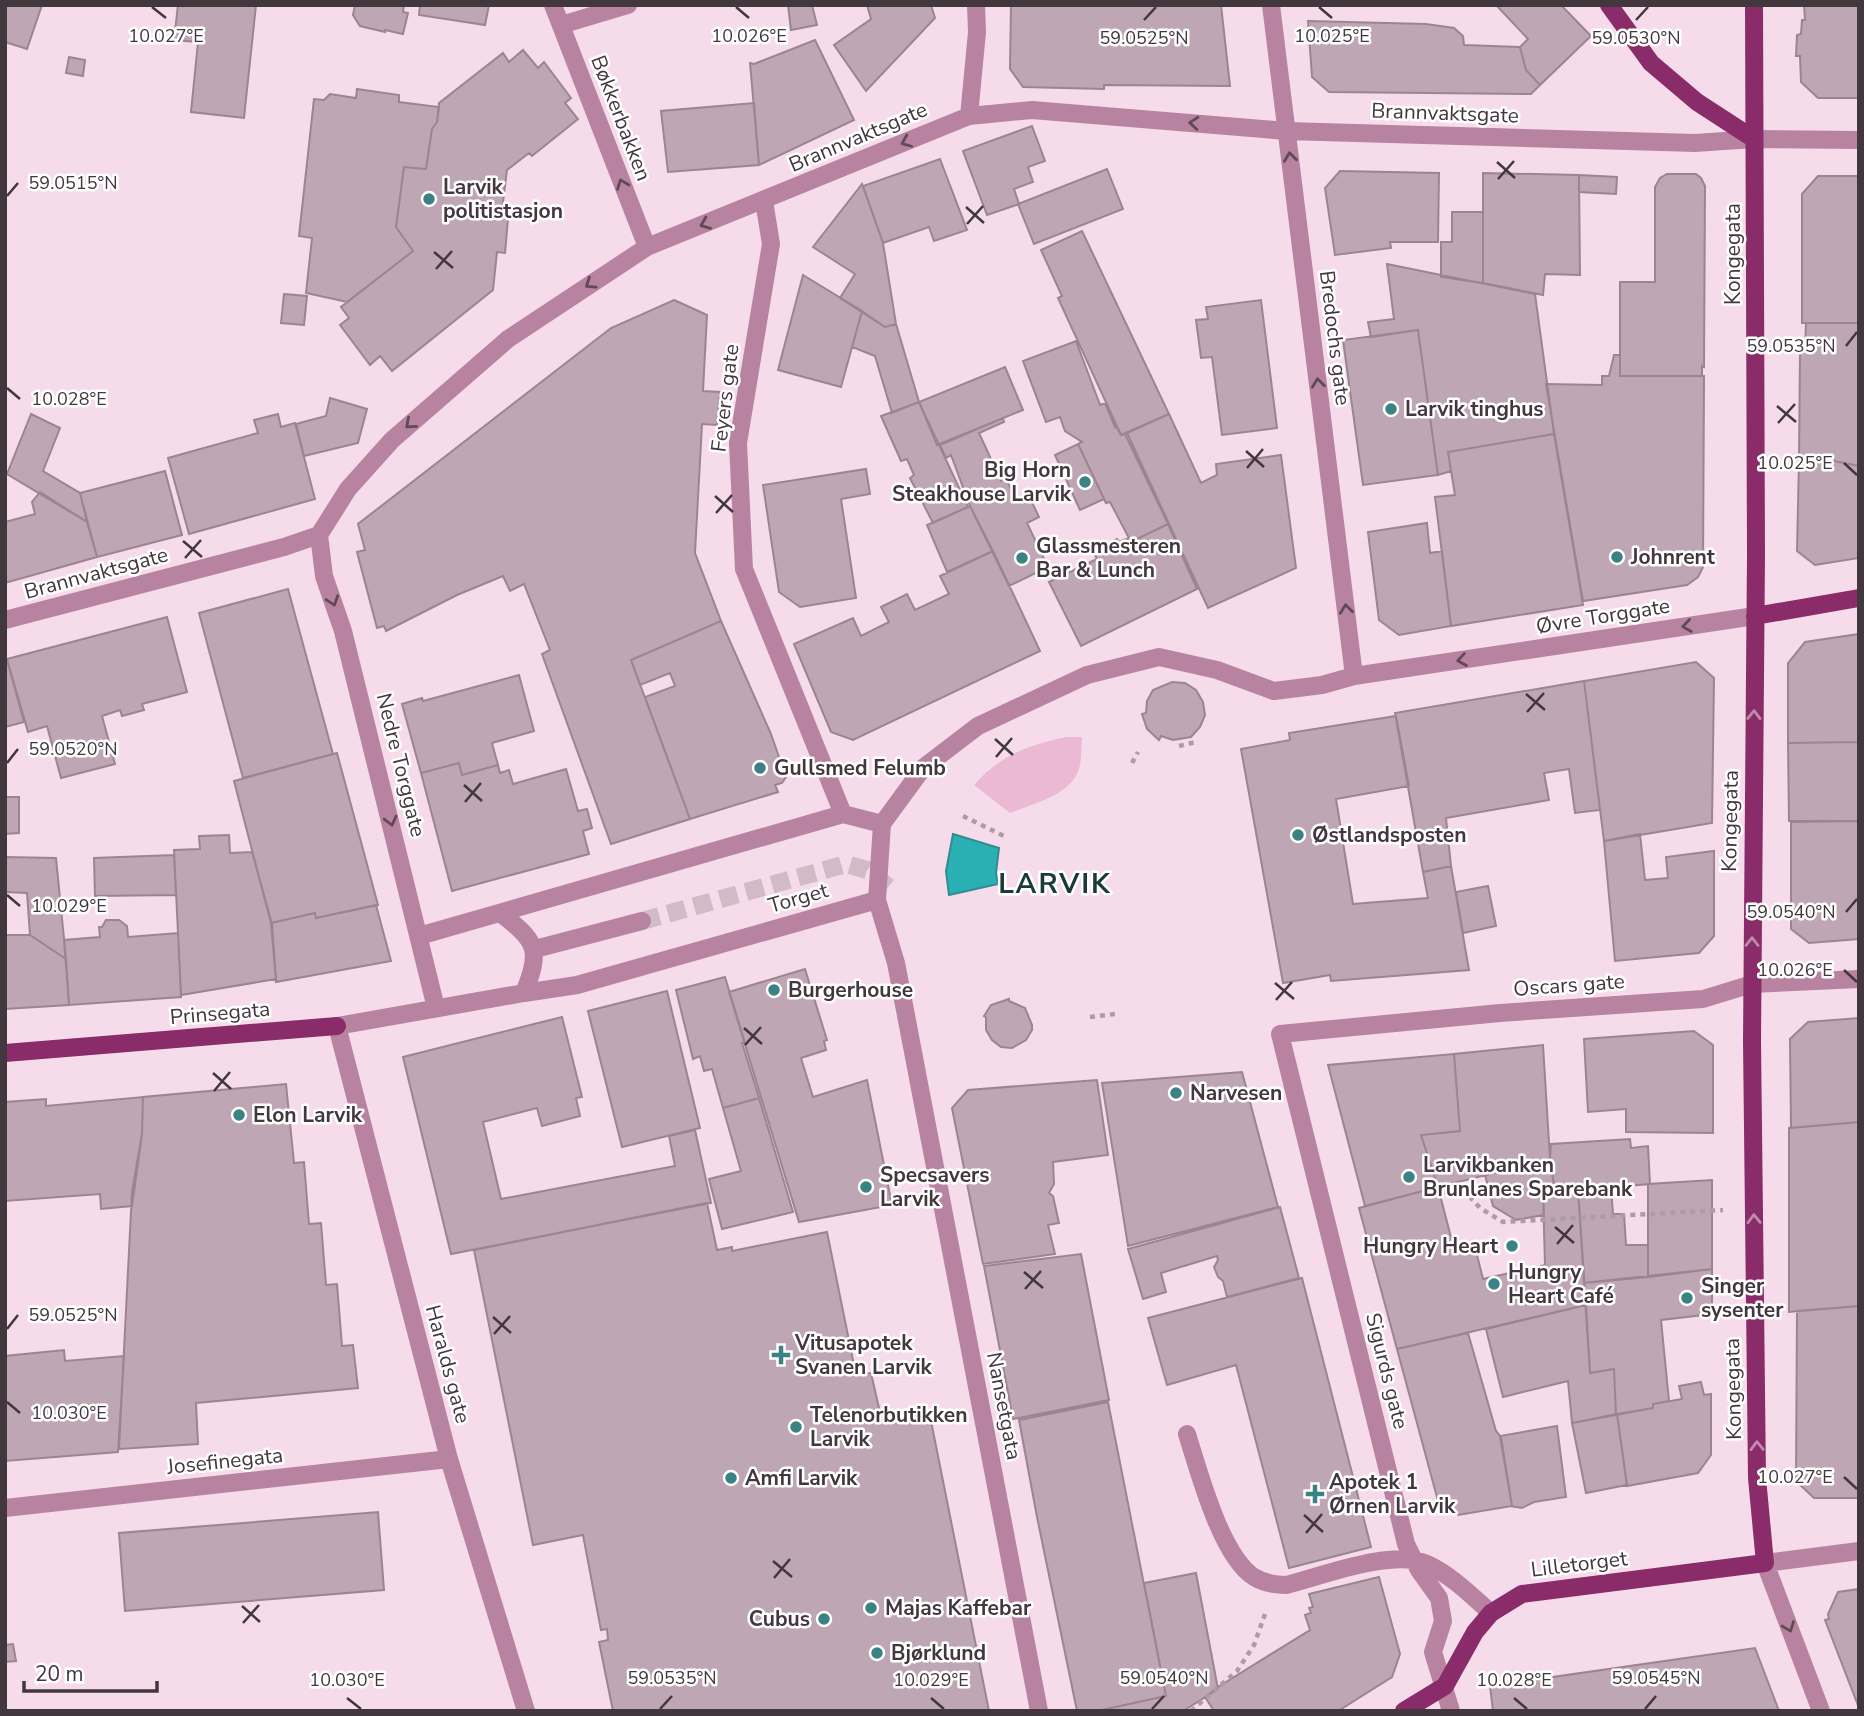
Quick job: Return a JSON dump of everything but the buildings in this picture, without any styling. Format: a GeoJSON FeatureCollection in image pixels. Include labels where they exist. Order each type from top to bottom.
{"type":"FeatureCollection","features":[{"type":"Feature","properties":{"kind":"main road"},"geometry":{"type":"LineString","coordinates":[[1609,5],[1651,63],[1696,102],[1754,139]]}},
{"type":"Feature","properties":{"kind":"main road","name":"Kongegata"},"geometry":{"type":"LineString","coordinates":[[1754,5],[1755,616],[1752,984],[1757,1478],[1765,1563]]}},
{"type":"Feature","properties":{"kind":"main road","name":"Øvre Torggate"},"geometry":{"type":"LineString","coordinates":[[1755,616],[1859,598]]}},
{"type":"Feature","properties":{"kind":"main road","name":"Prinsegata"},"geometry":{"type":"LineString","coordinates":[[5,1053],[337,1026]]}},
{"type":"Feature","properties":{"kind":"main road","name":"Lilletorget"},"geometry":{"type":"LineString","coordinates":[[1445,1686],[1475,1632],[1491,1613],[1522,1594],[1765,1563]]}},
{"type":"Feature","properties":{"kind":"main road"},"geometry":{"type":"LineString","coordinates":[[1404,1711],[1445,1686]]}},
{"type":"Feature","properties":{"kind":"street","name":"Bøkkerbakken"},"geometry":{"type":"LineString","coordinates":[[553,5],[647,247]]}},
{"type":"Feature","properties":{"kind":"street"},"geometry":{"type":"LineString","coordinates":[[561,25],[628,5]]}},
{"type":"Feature","properties":{"kind":"street"},"geometry":{"type":"LineString","coordinates":[[969,116],[977,32],[976,5]]}},
{"type":"Feature","properties":{"kind":"street","name":"Bredochs gate"},"geometry":{"type":"LineString","coordinates":[[1271,5],[1354,676]]}},
{"type":"Feature","properties":{"kind":"street","name":"Brannvaktsgate"},"geometry":{"type":"LineString","coordinates":[[5,620],[284,547],[319,535],[348,489],[392,440],[508,339],[647,247],[969,116],[1032,110],[1287,131],[1695,144],[1754,139],[1859,140]]}},
{"type":"Feature","properties":{"kind":"street","name":"Feyers gate"},"geometry":{"type":"LineString","coordinates":[[764,201],[771,244],[738,443],[744,569],[844,814]]}},
{"type":"Feature","properties":{"kind":"street","name":"Nedre Torggate"},"geometry":{"type":"LineString","coordinates":[[319,535],[324,576],[343,631],[436,1008]]}},
{"type":"Feature","properties":{"kind":"street","name":"Øvre Torggate"},"geometry":{"type":"LineString","coordinates":[[882,824],[923,768],[978,726],[1087,675],[1159,657],[1217,670],[1274,691],[1322,685],[1354,676],[1755,616]]}},
{"type":"Feature","properties":{"kind":"street"},"geometry":{"type":"LineString","coordinates":[[419,936],[844,814],[882,824],[877,900]]}},
{"type":"Feature","properties":{"kind":"street","name":"Torget"},"geometry":{"type":"LineString","coordinates":[[436,1008],[577,985],[877,900]]}},
{"type":"Feature","properties":{"kind":"street","name":"Nansetgata"},"geometry":{"type":"LineString","coordinates":[[877,900],[896,962],[1039,1711]]}},
{"type":"Feature","properties":{"kind":"street"},"geometry":{"type":"LineString","coordinates":[[500,913],[523,931],[535,949],[534,969],[524,993]]}},
{"type":"Feature","properties":{"kind":"street"},"geometry":{"type":"LineString","coordinates":[[535,949],[642,921]]}},
{"type":"Feature","properties":{"kind":"street","name":"Oscars gate"},"geometry":{"type":"LineString","coordinates":[[1280,1034],[1500,1013],[1703,999],[1752,984],[1859,979]]}},
{"type":"Feature","properties":{"kind":"street","name":"Prinsegata"},"geometry":{"type":"LineString","coordinates":[[337,1026],[436,1008]]}},
{"type":"Feature","properties":{"kind":"street","name":"Haralds gate"},"geometry":{"type":"LineString","coordinates":[[337,1026],[449,1459],[526,1711]]}},
{"type":"Feature","properties":{"kind":"street","name":"Sigurds gate"},"geometry":{"type":"LineString","coordinates":[[1280,1034],[1406,1544],[1419,1570],[1439,1598],[1443,1621],[1433,1652],[1451,1711]]}},
{"type":"Feature","properties":{"kind":"street"},"geometry":{"type":"LineString","coordinates":[[1186,1434],[1218,1526],[1239,1564],[1254,1577],[1272,1585],[1286,1585],[1386,1559],[1414,1560],[1427,1564],[1452,1580],[1491,1613]]}},
{"type":"Feature","properties":{"kind":"street","name":"Josefinegata"},"geometry":{"type":"LineString","coordinates":[[5,1508],[449,1459]]}},
{"type":"Feature","properties":{"kind":"street"},"geometry":{"type":"LineString","coordinates":[[1765,1563],[1859,1550]]}},
{"type":"Feature","properties":{"kind":"street","name":"Kongegata"},"geometry":{"type":"LineString","coordinates":[[1765,1563],[1821,1711]]}},
{"type":"Feature","properties":{"kind":"path"},"geometry":{"type":"LineString","coordinates":[[1179,746],[1196,742]]}},
{"type":"Feature","properties":{"kind":"path"},"geometry":{"type":"LineString","coordinates":[[1132,763],[1138,752]]}},
{"type":"Feature","properties":{"kind":"path"},"geometry":{"type":"LineString","coordinates":[[963,816],[1004,836]]}},
{"type":"Feature","properties":{"kind":"path"},"geometry":{"type":"LineString","coordinates":[[1090,1017],[1115,1014]]}},
{"type":"Feature","properties":{"kind":"path"},"geometry":{"type":"LineString","coordinates":[[1444,1193],[1462,1188],[1480,1208],[1503,1222],[1723,1209]]}},
{"type":"Feature","properties":{"kind":"path"},"geometry":{"type":"LineString","coordinates":[[1191,1711],[1237,1671],[1254,1645],[1272,1585]]}},
{"type":"Feature","properties":{"kind":"shaded area"},"geometry":{"type":"Polygon","coordinates":[[[1067,737],[1082,737],[1080,765],[1070,784],[1062,791],[1010,813],[974,785],[994,766],[1016,753],[1040,743],[1067,737]]]}},
{"type":"Feature","properties":{"kind":"water"},"geometry":{"type":"Polygon","coordinates":[[[953,834],[999,848],[996,873],[998,884],[949,895],[946,871],[953,834]]]}},
{"type":"Feature","properties":{"kind":"tunnel"},"geometry":{"type":"LineString","coordinates":[[642,921],[846,864],[867,870],[892,890]]}},
{"type":"Feature","properties":{"kind":"place","name":"Larvik politistasjon"},"geometry":{"type":"Point","coordinates":[429,199]}},
{"type":"Feature","properties":{"kind":"place","name":"Larvik tinghus"},"geometry":{"type":"Point","coordinates":[1391,409]}},
{"type":"Feature","properties":{"kind":"place","name":"Big Horn Steakhouse Larvik"},"geometry":{"type":"Point","coordinates":[1085,482]}},
{"type":"Feature","properties":{"kind":"place","name":"Johnrent"},"geometry":{"type":"Point","coordinates":[1617,557]}},
{"type":"Feature","properties":{"kind":"place","name":"Glassmesteren Bar & Lunch"},"geometry":{"type":"Point","coordinates":[1022,558]}},
{"type":"Feature","properties":{"kind":"place","name":"Gullsmed Felumb"},"geometry":{"type":"Point","coordinates":[760,768]}},
{"type":"Feature","properties":{"kind":"place","name":"Østlandsposten"},"geometry":{"type":"Point","coordinates":[1298,835]}},
{"type":"Feature","properties":{"kind":"place","name":"Burgerhouse"},"geometry":{"type":"Point","coordinates":[774,990]}},
{"type":"Feature","properties":{"kind":"place","name":"Narvesen"},"geometry":{"type":"Point","coordinates":[1176,1093]}},
{"type":"Feature","properties":{"kind":"place","name":"Elon Larvik"},"geometry":{"type":"Point","coordinates":[239,1115]}},
{"type":"Feature","properties":{"kind":"place","name":"Larvikbanken Brunlanes Sparebank"},"geometry":{"type":"Point","coordinates":[1409,1177]}},
{"type":"Feature","properties":{"kind":"place","name":"Specsavers Larvik"},"geometry":{"type":"Point","coordinates":[866,1187]}},
{"type":"Feature","properties":{"kind":"place","name":"Hungry Heart"},"geometry":{"type":"Point","coordinates":[1512,1246]}},
{"type":"Feature","properties":{"kind":"place","name":"Hungry Heart Café"},"geometry":{"type":"Point","coordinates":[1494,1284]}},
{"type":"Feature","properties":{"kind":"place","name":"Singer sysenter"},"geometry":{"type":"Point","coordinates":[1687,1298]}},
{"type":"Feature","properties":{"kind":"place","name":"Vitusapotek Svanen Larvik"},"geometry":{"type":"Point","coordinates":[781,1355]}},
{"type":"Feature","properties":{"kind":"place","name":"Telenorbutikken Larvik"},"geometry":{"type":"Point","coordinates":[796,1427]}},
{"type":"Feature","properties":{"kind":"place","name":"Amfi Larvik"},"geometry":{"type":"Point","coordinates":[731,1478]}},
{"type":"Feature","properties":{"kind":"place","name":"Apotek 1 Ørnen Larvik"},"geometry":{"type":"Point","coordinates":[1315,1494]}},
{"type":"Feature","properties":{"kind":"place","name":"Majas Kaffebar"},"geometry":{"type":"Point","coordinates":[871,1608]}},
{"type":"Feature","properties":{"kind":"place","name":"Cubus"},"geometry":{"type":"Point","coordinates":[824,1619]}},
{"type":"Feature","properties":{"kind":"place","name":"Bjørklund"},"geometry":{"type":"Point","coordinates":[877,1653]}},
{"type":"Feature","properties":{"kind":"district","name":"LARVIK"},"geometry":{"type":"Point","coordinates":[1055,884]}}]}
